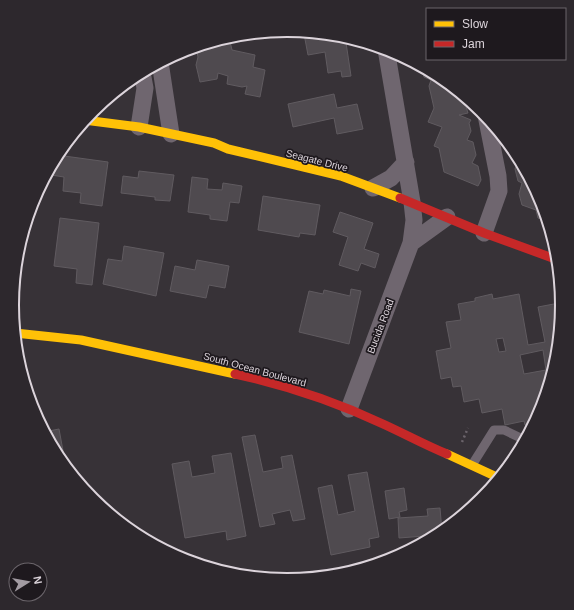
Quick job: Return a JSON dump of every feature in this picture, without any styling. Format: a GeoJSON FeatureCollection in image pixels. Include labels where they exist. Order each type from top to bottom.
{"type":"FeatureCollection","features":[{"type":"Feature","properties":{"kind":"main road","name":"Seagate Drive"},"geometry":{"type":"LineString","coordinates":[[92,121],[139,127],[214,143],[251,154],[341,176],[412,202],[484,233],[551,257]]}},
{"type":"Feature","properties":{"kind":"main road","name":"South Ocean Boulevard"},"geometry":{"type":"LineString","coordinates":[[21,334],[82,340],[191,363],[257,379],[348,409],[384,424],[417,441],[494,475]]}},
{"type":"Feature","properties":{"kind":"street","name":"Bucida Road"},"geometry":{"type":"LineString","coordinates":[[348,409],[411,243],[414,220],[406,162],[387,56]]}},
{"type":"Feature","properties":{"kind":"street"},"geometry":{"type":"LineString","coordinates":[[161,69],[166,91],[171,134]]}},
{"type":"Feature","properties":{"kind":"street"},"geometry":{"type":"LineString","coordinates":[[139,127],[145,88],[143,79]]}},
{"type":"Feature","properties":{"kind":"street"},"geometry":{"type":"LineString","coordinates":[[484,233],[499,191],[498,176],[489,129]]}},
{"type":"Feature","properties":{"kind":"street"},"geometry":{"type":"LineString","coordinates":[[373,188],[390,178],[406,162]]}},
{"type":"Feature","properties":{"kind":"street"},"geometry":{"type":"LineString","coordinates":[[411,243],[447,217]]}},
{"type":"Feature","properties":{"kind":"lane"},"geometry":{"type":"LineString","coordinates":[[472,465],[494,430],[504,430],[520,438]]}},
{"type":"Feature","properties":{"kind":"path"},"geometry":{"type":"LineString","coordinates":[[461,443],[468,428]]}},
{"type":"Feature","properties":{"kind":"building"},"geometry":{"type":"Polygon","coordinates":[[[305,38],[322,39],[346,44],[351,76],[342,77],[341,71],[328,73],[325,52],[308,55],[305,38]]]}},
{"type":"Feature","properties":{"kind":"building"},"geometry":{"type":"Polygon","coordinates":[[[230,43],[232,50],[255,55],[253,67],[265,70],[260,97],[245,94],[247,86],[242,87],[227,84],[228,76],[218,73],[217,79],[200,82],[196,65],[198,57],[197,52],[230,43]]]}},
{"type":"Feature","properties":{"kind":"building"},"geometry":{"type":"Polygon","coordinates":[[[424,74],[436,82],[466,105],[468,113],[459,115],[471,120],[469,123],[471,131],[467,140],[473,142],[476,155],[472,163],[478,166],[481,180],[478,186],[444,172],[439,148],[434,146],[442,127],[428,122],[434,108],[429,86],[431,80],[424,77],[424,74]]]}},
{"type":"Feature","properties":{"kind":"building"},"geometry":{"type":"Polygon","coordinates":[[[334,94],[337,108],[357,104],[363,129],[337,134],[334,118],[293,127],[288,104],[334,94]]]}},
{"type":"Feature","properties":{"kind":"building"},"geometry":{"type":"Polygon","coordinates":[[[64,156],[108,162],[102,206],[80,203],[81,193],[63,191],[64,177],[53,175],[64,156]]]}},
{"type":"Feature","properties":{"kind":"building"},"geometry":{"type":"Polygon","coordinates":[[[516,166],[535,202],[541,219],[538,218],[536,210],[522,205],[519,194],[522,183],[518,181],[515,169],[516,166]]]}},
{"type":"Feature","properties":{"kind":"building"},"geometry":{"type":"Polygon","coordinates":[[[139,171],[174,175],[170,201],[155,200],[155,197],[121,193],[123,176],[138,178],[139,171]]]}},
{"type":"Feature","properties":{"kind":"building"},"geometry":{"type":"Polygon","coordinates":[[[192,177],[208,179],[207,189],[222,190],[223,183],[242,186],[239,203],[230,202],[227,221],[210,219],[210,215],[188,212],[192,177]]]}},
{"type":"Feature","properties":{"kind":"building"},"geometry":{"type":"Polygon","coordinates":[[[263,196],[320,205],[315,235],[300,233],[299,237],[258,230],[263,196]]]}},
{"type":"Feature","properties":{"kind":"building"},"geometry":{"type":"Polygon","coordinates":[[[340,212],[373,223],[364,249],[379,254],[375,268],[361,263],[358,271],[339,265],[348,237],[333,232],[340,212]]]}},
{"type":"Feature","properties":{"kind":"building"},"geometry":{"type":"Polygon","coordinates":[[[60,218],[99,223],[92,285],[76,283],[77,269],[54,266],[60,218]]]}},
{"type":"Feature","properties":{"kind":"building"},"geometry":{"type":"Polygon","coordinates":[[[124,246],[164,253],[156,296],[103,284],[108,259],[122,261],[124,246]]]}},
{"type":"Feature","properties":{"kind":"building"},"geometry":{"type":"Polygon","coordinates":[[[197,260],[229,266],[225,288],[209,285],[206,298],[170,291],[175,266],[195,270],[197,260]]]}},
{"type":"Feature","properties":{"kind":"building"},"geometry":{"type":"Polygon","coordinates":[[[351,289],[361,291],[349,344],[299,332],[309,291],[323,294],[324,290],[350,296],[351,289]]]}},
{"type":"Feature","properties":{"kind":"building"},"geometry":{"type":"Polygon","coordinates":[[[492,294],[493,299],[519,294],[528,345],[545,342],[538,307],[555,304],[553,340],[550,357],[541,391],[527,425],[525,425],[524,421],[505,425],[502,409],[482,413],[479,399],[464,402],[461,386],[453,387],[451,377],[441,379],[436,351],[451,348],[446,322],[461,320],[458,304],[475,301],[475,298],[492,294]],[[503,338],[496,339],[499,352],[506,351],[503,338]],[[543,350],[520,355],[524,374],[546,370],[543,350]]]}},
{"type":"Feature","properties":{"kind":"building"},"geometry":{"type":"Polygon","coordinates":[[[59,429],[63,453],[55,439],[51,431],[59,429]]]}},
{"type":"Feature","properties":{"kind":"building"},"geometry":{"type":"Polygon","coordinates":[[[255,435],[263,472],[283,468],[281,457],[292,455],[305,519],[293,521],[290,510],[272,514],[275,524],[260,527],[242,437],[255,435]]]}},
{"type":"Feature","properties":{"kind":"building"},"geometry":{"type":"Polygon","coordinates":[[[231,453],[246,536],[227,540],[226,531],[185,538],[172,464],[189,461],[192,477],[215,473],[212,456],[231,453]]]}},
{"type":"Feature","properties":{"kind":"building"},"geometry":{"type":"Polygon","coordinates":[[[367,472],[379,537],[369,539],[370,547],[331,555],[318,488],[332,485],[338,515],[355,511],[348,475],[367,472]]]}},
{"type":"Feature","properties":{"kind":"building"},"geometry":{"type":"Polygon","coordinates":[[[404,488],[407,510],[399,512],[400,517],[389,519],[385,491],[404,488]]]}},
{"type":"Feature","properties":{"kind":"building"},"geometry":{"type":"Polygon","coordinates":[[[440,508],[441,524],[422,536],[399,538],[398,518],[428,516],[427,509],[440,508]]]}},
{"type":"Feature","properties":{"kind":"traffic: slow"},"geometry":{"type":"LineString","coordinates":[[92,121],[139,127],[214,143],[228,149],[341,176],[400,198]]}},
{"type":"Feature","properties":{"kind":"traffic: slow"},"geometry":{"type":"LineString","coordinates":[[21,334],[81,340],[235,374]]}},
{"type":"Feature","properties":{"kind":"traffic: slow"},"geometry":{"type":"LineString","coordinates":[[447,454],[494,475]]}},
{"type":"Feature","properties":{"kind":"traffic: jam"},"geometry":{"type":"LineString","coordinates":[[400,198],[484,233],[551,257]]}},
{"type":"Feature","properties":{"kind":"traffic: jam"},"geometry":{"type":"LineString","coordinates":[[235,374],[273,383],[329,401],[447,454]]}}]}
